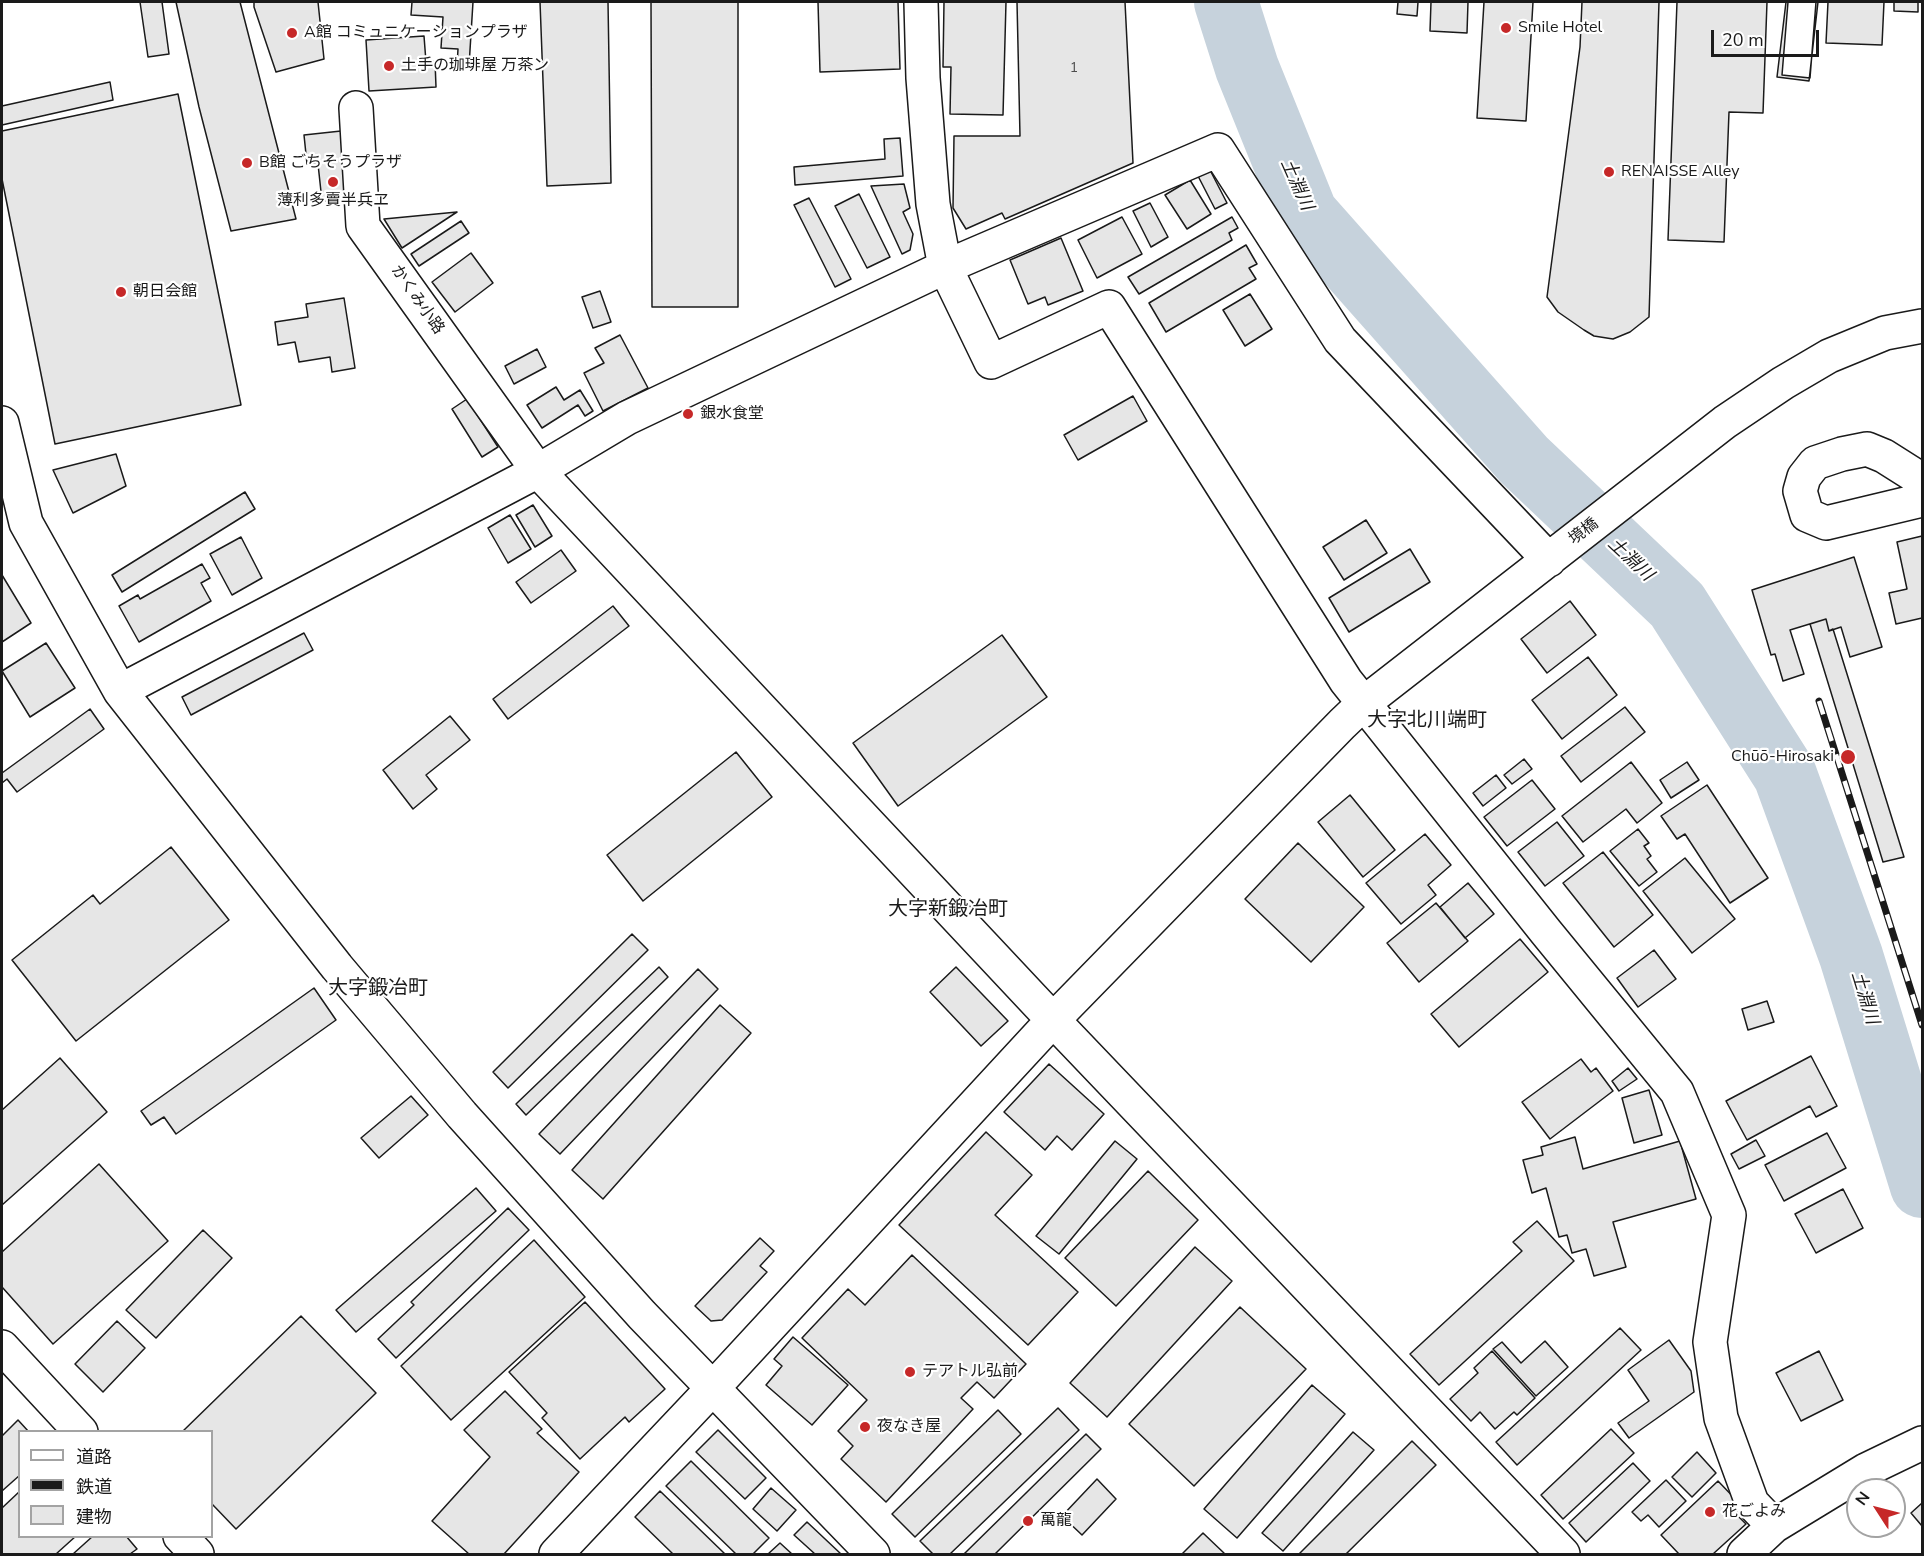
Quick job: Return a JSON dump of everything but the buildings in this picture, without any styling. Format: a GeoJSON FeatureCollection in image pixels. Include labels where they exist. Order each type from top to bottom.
{"type":"FeatureCollection","features":[{"type":"Feature","properties":{"kind":"street"},"geometry":{"type":"LineString","coordinates":[[921,2],[922,78],[933,204],[945,267],[991,362],[1109,307],[1346,681],[1677,1092],[1729,1215],[1710,1342],[1721,1418],[1752,1503],[1774,1526]]}},
{"type":"Feature","properties":{"kind":"street","name":"かくみ小路"},"geometry":{"type":"LineString","coordinates":[[356,108],[363,226],[538,471],[1053,1020],[1563,1554]]}},
{"type":"Feature","properties":{"kind":"street"},"geometry":{"type":"LineString","coordinates":[[120,691],[538,471],[627,418],[945,267],[1218,150],[1340,340],[1555,555]]}},
{"type":"Feature","properties":{"kind":"street","name":"境橋"},"geometry":{"type":"LineString","coordinates":[[556,1554],[1053,1020],[1364,703],[1725,422],[1783,383],[1829,356],[1885,333],[1923,326]]}},
{"type":"Feature","properties":{"kind":"street"},"geometry":{"type":"LineString","coordinates":[[2,423],[5,457],[26,523],[120,691],[337,967],[462,1115],[634,1306],[873,1554]]}},
{"type":"Feature","properties":{"kind":"street"},"geometry":{"type":"LineString","coordinates":[[1923,480],[1884,456],[1867,449],[1815,463],[1803,477],[1800,491],[1808,515],[1826,523],[1923,500]]}},
{"type":"Feature","properties":{"kind":"street"},"geometry":{"type":"LineString","coordinates":[[2,1347],[80,1430]]}},
{"type":"Feature","properties":{"kind":"street"},"geometry":{"type":"LineString","coordinates":[[1746,1554],[1774,1526],[1866,1470],[1923,1443]]}},
{"type":"Feature","properties":{"kind":"street"},"geometry":{"type":"LineString","coordinates":[[182,1538],[197,1554]]}},
{"type":"Feature","properties":{"kind":"waterway","name":"土淵川"},"geometry":{"type":"LineString","coordinates":[[1226,2],[1247,68],[1306,214],[1524,460],[1677,605],[1785,775],[1851,956],[1922,1186]]}},
{"type":"Feature","properties":{"kind":"railway"},"geometry":{"type":"LineString","coordinates":[[1819,701],[1922,1025]]}},
{"type":"Feature","properties":{"kind":"place","name":"Smile Hotel"},"geometry":{"type":"Point","coordinates":[1506,28]}},
{"type":"Feature","properties":{"kind":"place","name":"A館 コミュニケーションプラザ"},"geometry":{"type":"Point","coordinates":[292,33]}},
{"type":"Feature","properties":{"kind":"place","name":"土手の珈琲屋 万茶ン"},"geometry":{"type":"Point","coordinates":[389,66]}},
{"type":"Feature","properties":{"kind":"place","name":"B館 ごちそうプラザ"},"geometry":{"type":"Point","coordinates":[247,163]}},
{"type":"Feature","properties":{"kind":"place","name":"RENAISSE Alley"},"geometry":{"type":"Point","coordinates":[1609,172]}},
{"type":"Feature","properties":{"kind":"place","name":"薄利多賣半兵ヱ"},"geometry":{"type":"Point","coordinates":[333,182]}},
{"type":"Feature","properties":{"kind":"place","name":"朝日会館"},"geometry":{"type":"Point","coordinates":[121,292]}},
{"type":"Feature","properties":{"kind":"place","name":"銀水食堂"},"geometry":{"type":"Point","coordinates":[688,414]}},
{"type":"Feature","properties":{"kind":"place","name":"Chūō-Hirosaki"},"geometry":{"type":"Point","coordinates":[1848,757]}},
{"type":"Feature","properties":{"kind":"place","name":"テアトル弘前"},"geometry":{"type":"Point","coordinates":[910,1372]}},
{"type":"Feature","properties":{"kind":"place","name":"夜なき屋"},"geometry":{"type":"Point","coordinates":[865,1427]}},
{"type":"Feature","properties":{"kind":"place","name":"花ごよみ"},"geometry":{"type":"Point","coordinates":[1710,1512]}},
{"type":"Feature","properties":{"kind":"place","name":"萬龍"},"geometry":{"type":"Point","coordinates":[1028,1521]}},
{"type":"Feature","properties":{"kind":"district","name":"大字北川端町"},"geometry":{"type":"Point","coordinates":[1427,721]}},
{"type":"Feature","properties":{"kind":"district","name":"大字新鍛冶町"},"geometry":{"type":"Point","coordinates":[948,910]}},
{"type":"Feature","properties":{"kind":"district","name":"大字鍛冶町"},"geometry":{"type":"Point","coordinates":[378,989]}}]}
